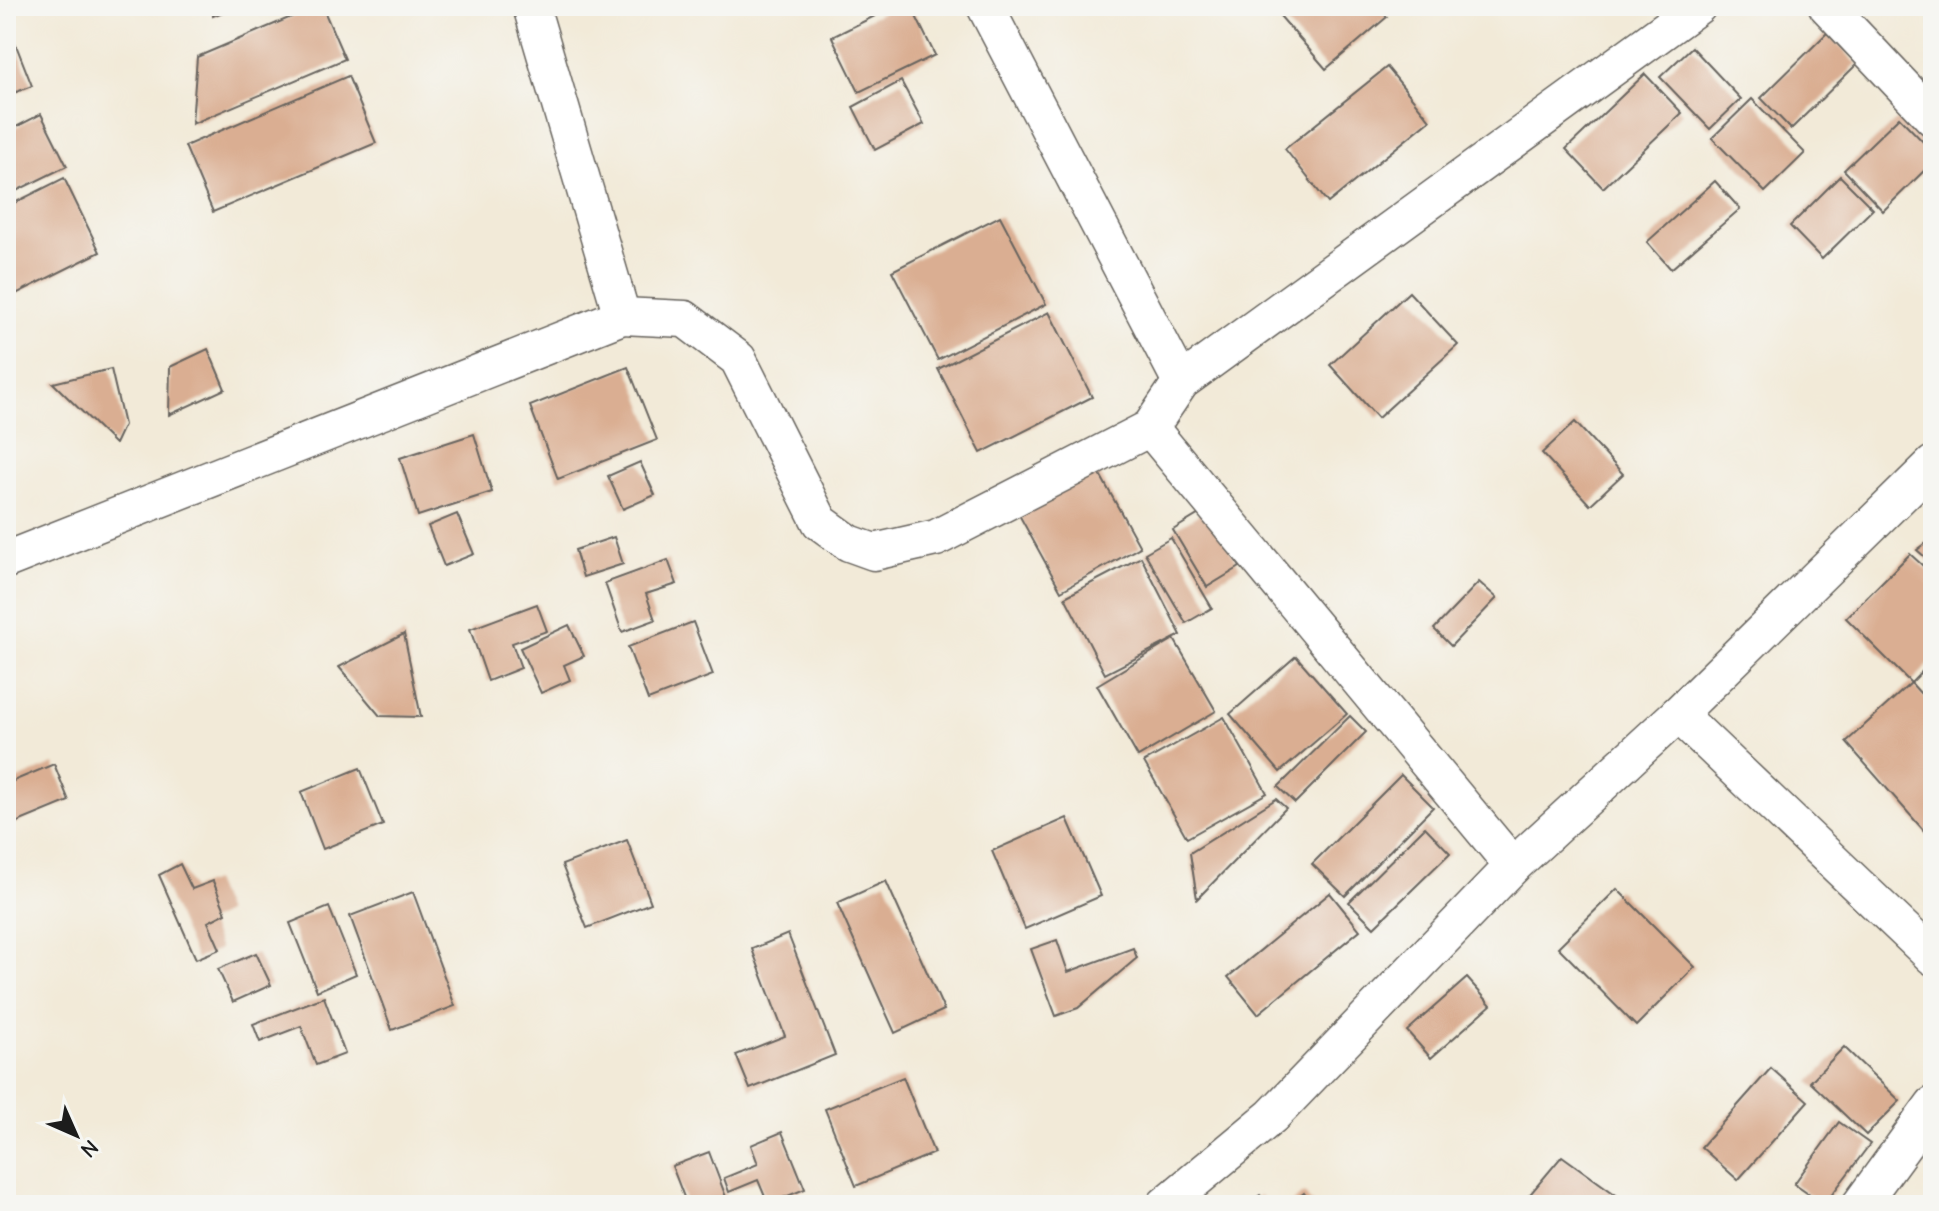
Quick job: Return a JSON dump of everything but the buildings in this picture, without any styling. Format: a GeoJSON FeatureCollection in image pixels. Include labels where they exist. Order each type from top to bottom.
{"type":"FeatureCollection","features":[{"type":"Feature","properties":{"kind":"street"},"geometry":{"type":"LineString","coordinates":[[531,6],[622,316]]}},
{"type":"Feature","properties":{"kind":"street"},"geometry":{"type":"LineString","coordinates":[[985,6],[1181,382]]}},
{"type":"Feature","properties":{"kind":"street"},"geometry":{"type":"LineString","coordinates":[[6,560],[622,316],[685,319],[738,359],[820,522],[849,543],[874,552],[936,538],[1150,428],[1181,382],[1698,6]]}},
{"type":"Feature","properties":{"kind":"street"},"geometry":{"type":"LineString","coordinates":[[1827,6],[1933,118]]}},
{"type":"Feature","properties":{"kind":"street"},"geometry":{"type":"LineString","coordinates":[[1150,428],[1513,866]]}},
{"type":"Feature","properties":{"kind":"street"},"geometry":{"type":"LineString","coordinates":[[1165,1205],[1272,1116],[1513,866],[1678,714],[1933,464]]}},
{"type":"Feature","properties":{"kind":"street"},"geometry":{"type":"LineString","coordinates":[[1678,714],[1932,954]]}},
{"type":"Feature","properties":{"kind":"street"},"geometry":{"type":"LineString","coordinates":[[1860,1205],[1933,1105]]}}]}
